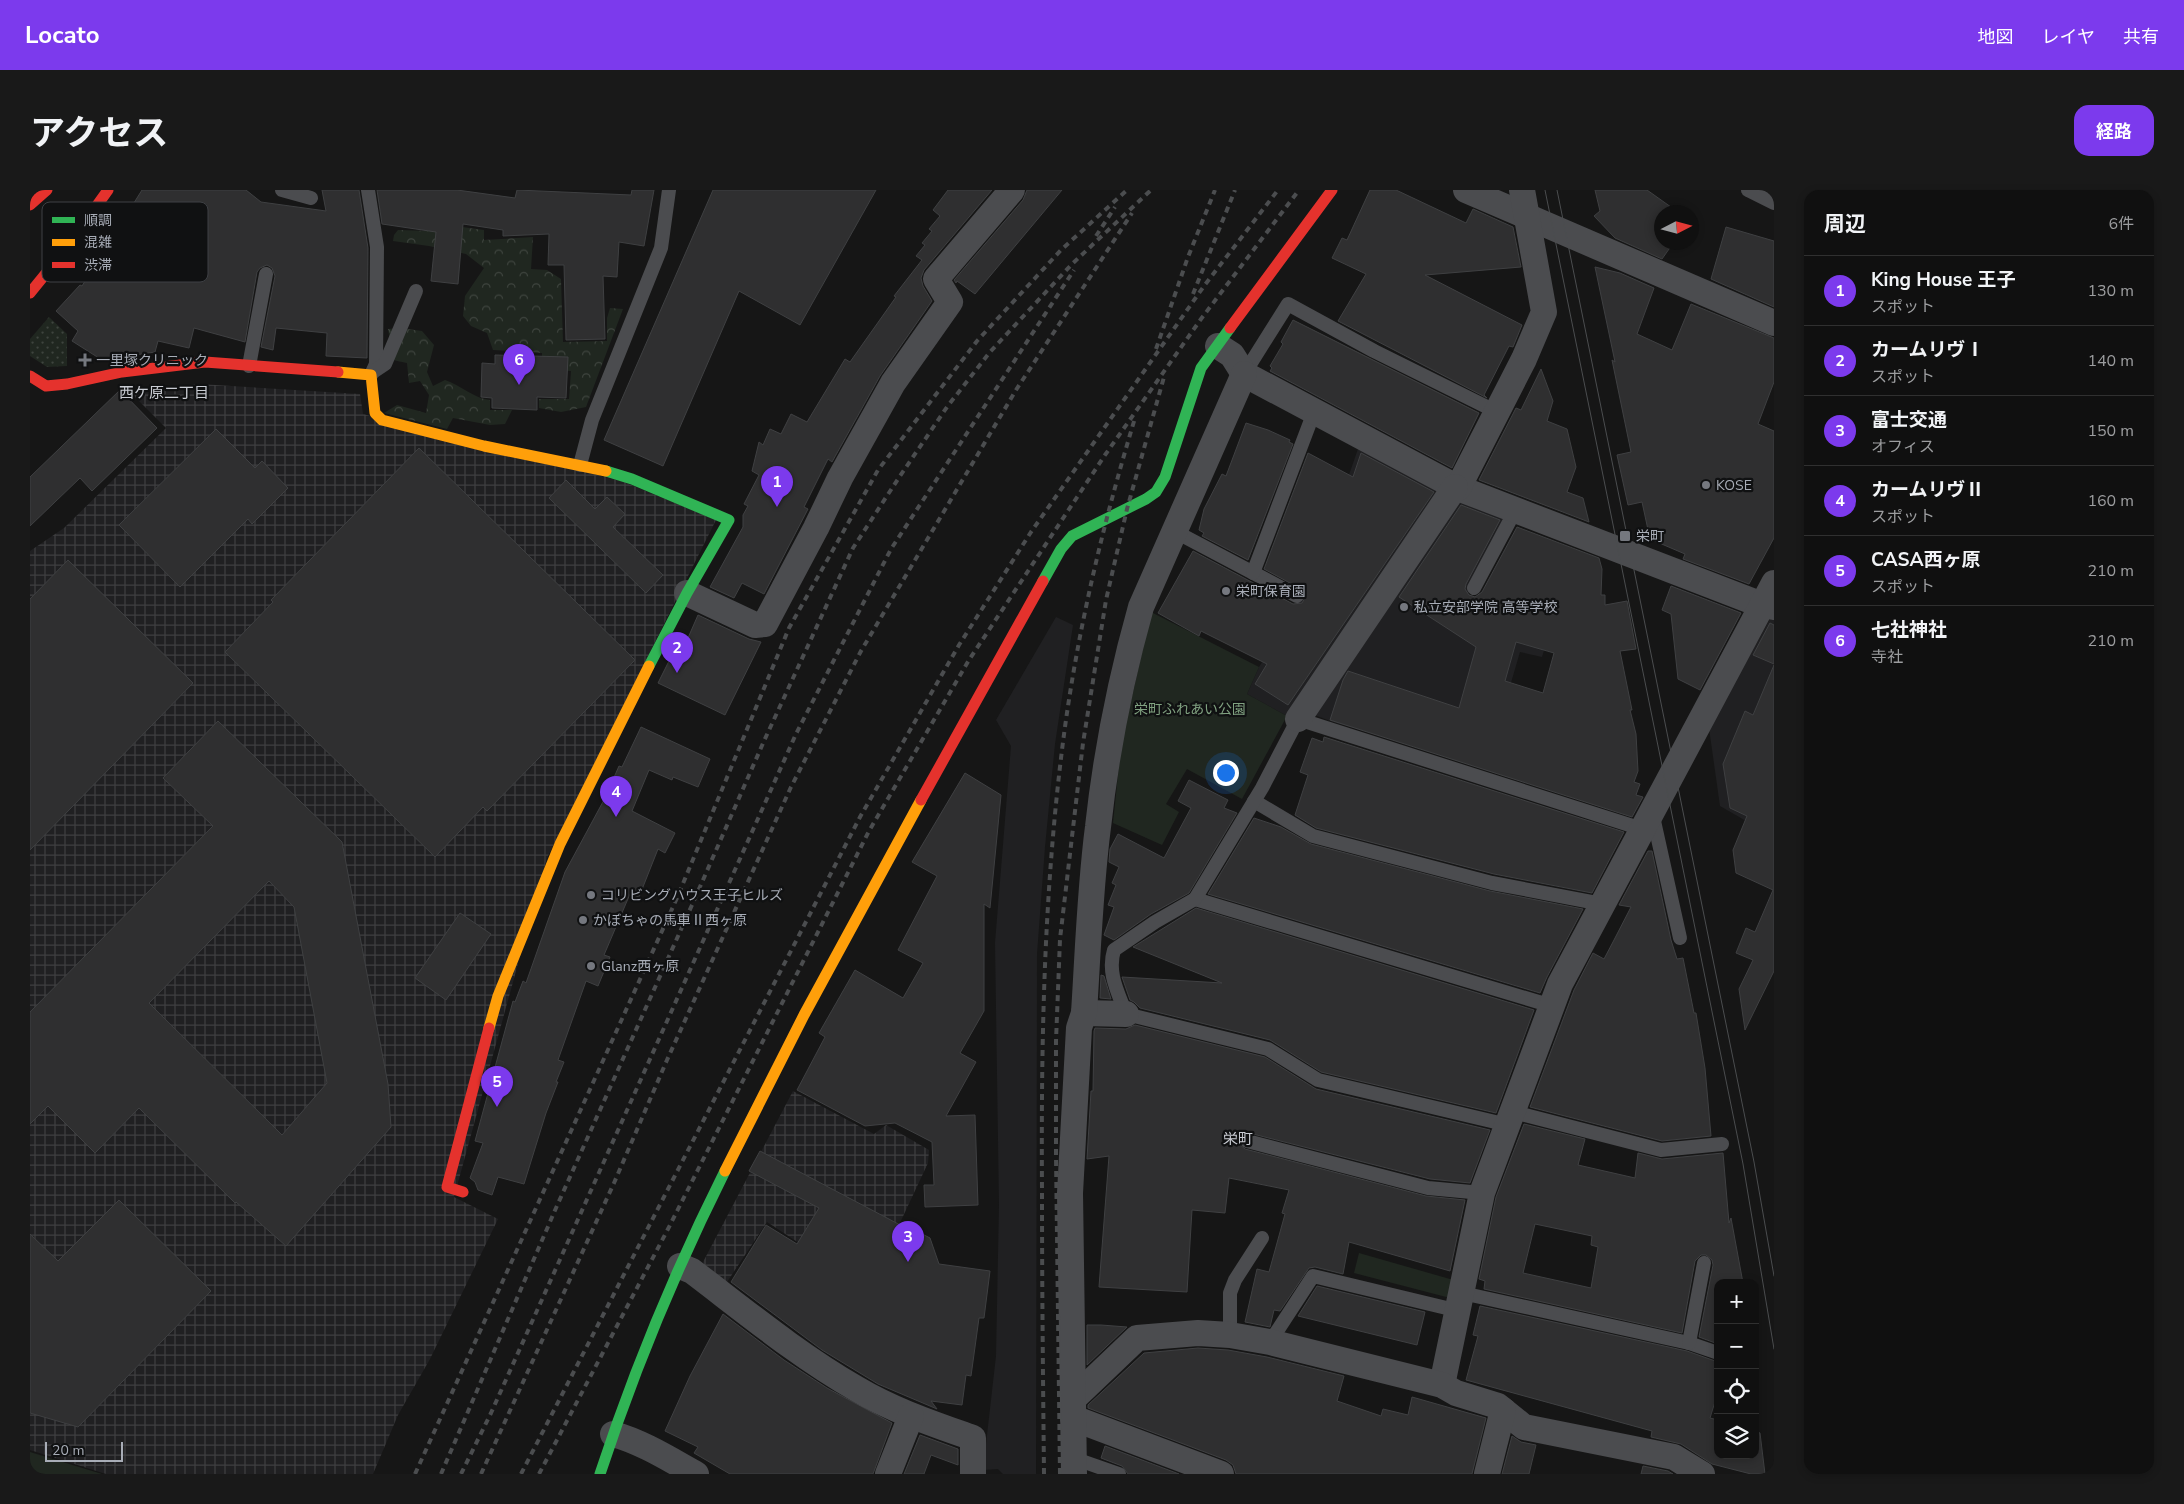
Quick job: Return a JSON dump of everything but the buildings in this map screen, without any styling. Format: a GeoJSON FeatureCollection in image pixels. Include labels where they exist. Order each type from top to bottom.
{"type":"FeatureCollection","features":[{"type":"Feature","properties":{"kind":"street"},"geometry":{"type":"LineString","coordinates":[[30,205],[47,190]]}},
{"type":"Feature","properties":{"kind":"street"},"geometry":{"type":"LineString","coordinates":[[99,202],[108,190]]}},
{"type":"Feature","properties":{"kind":"street"},"geometry":{"type":"LineString","coordinates":[[687,593],[755,626],[765,624],[840,478],[893,384],[950,302],[936,279],[1012,190]]}},
{"type":"Feature","properties":{"kind":"street"},"geometry":{"type":"LineString","coordinates":[[600,1474],[636,1367],[680,1266],[739,1141],[815,991],[1061,549],[1072,536],[1146,499],[1156,492],[1165,477],[1201,368],[1332,190]]}},
{"type":"Feature","properties":{"kind":"street"},"geometry":{"type":"LineString","coordinates":[[1466,190],[1774,323]]}},
{"type":"Feature","properties":{"kind":"street"},"geometry":{"type":"LineString","coordinates":[[1298,719],[1457,488],[1524,360],[1544,312],[1522,190]]}},
{"type":"Feature","properties":{"kind":"street"},"geometry":{"type":"LineString","coordinates":[[30,293],[42,278]]}},
{"type":"Feature","properties":{"kind":"street"},"geometry":{"type":"LineString","coordinates":[[1218,346],[1232,355],[1244,374],[1457,488],[1515,511],[1770,598],[1647,820],[1560,984],[1482,1193],[1461,1302],[1442,1385]]}},
{"type":"Feature","properties":{"kind":"street"},"geometry":{"type":"LineString","coordinates":[[30,376],[46,386],[67,384],[122,372],[205,362],[372,374],[375,413],[382,420],[484,446],[580,465],[632,479],[729,520],[687,593],[639,685],[560,844],[498,996],[447,1187],[463,1192]]}},
{"type":"Feature","properties":{"kind":"street"},"geometry":{"type":"LineString","coordinates":[[1074,1466],[1070,1193],[1079,1028],[1084,1013],[1098,827],[1111,742],[1131,641],[1141,607],[1244,374]]}},
{"type":"Feature","properties":{"kind":"street"},"geometry":{"type":"LineString","coordinates":[[1084,1013],[1126,1014]]}},
{"type":"Feature","properties":{"kind":"street"},"geometry":{"type":"LineString","coordinates":[[680,1266],[692,1271],[799,1352],[858,1390],[911,1416],[974,1438],[973,1474]]}},
{"type":"Feature","properties":{"kind":"street"},"geometry":{"type":"LineString","coordinates":[[1073,1408],[1137,1338],[1198,1333],[1230,1335],[1270,1342],[1442,1385],[1456,1393],[1498,1406],[1524,1428],[1674,1457],[1702,1474]]}},
{"type":"Feature","properties":{"kind":"street"},"geometry":{"type":"LineString","coordinates":[[1073,1408],[1221,1474]]}},
{"type":"Feature","properties":{"kind":"street"},"geometry":{"type":"LineString","coordinates":[[1487,1474],[1503,1410]]}},
{"type":"Feature","properties":{"kind":"street"},"geometry":{"type":"LineString","coordinates":[[888,1474],[911,1416]]}},
{"type":"Feature","properties":{"kind":"street"},"geometry":{"type":"LineString","coordinates":[[613,1434],[624,1437],[696,1474]]}},
{"type":"Feature","properties":{"kind":"lane"},"geometry":{"type":"LineString","coordinates":[[282,190],[311,198]]}},
{"type":"Feature","properties":{"kind":"lane"},"geometry":{"type":"LineString","coordinates":[[368,190],[377,247],[376,364],[372,374]]}},
{"type":"Feature","properties":{"kind":"lane"},"geometry":{"type":"LineString","coordinates":[[580,465],[592,420],[662,248],[670,190]]}},
{"type":"Feature","properties":{"kind":"lane"},"geometry":{"type":"LineString","coordinates":[[1748,190],[1774,203]]}},
{"type":"Feature","properties":{"kind":"lane"},"geometry":{"type":"LineString","coordinates":[[248,366],[266,274]]}},
{"type":"Feature","properties":{"kind":"lane"},"geometry":{"type":"LineString","coordinates":[[372,374],[385,364],[416,291]]}},
{"type":"Feature","properties":{"kind":"lane"},"geometry":{"type":"LineString","coordinates":[[1244,374],[1288,304],[1374,351],[1497,412]]}},
{"type":"Feature","properties":{"kind":"lane"},"geometry":{"type":"LineString","coordinates":[[1253,574],[1314,412]]}},
{"type":"Feature","properties":{"kind":"lane"},"geometry":{"type":"LineString","coordinates":[[1474,588],[1515,511]]}},
{"type":"Feature","properties":{"kind":"lane"},"geometry":{"type":"LineString","coordinates":[[1174,531],[1296,596]]}},
{"type":"Feature","properties":{"kind":"lane"},"geometry":{"type":"LineString","coordinates":[[1680,938],[1647,820],[1298,719],[1254,801],[1195,900],[1155,922],[1114,950],[1110,962],[1112,974],[1126,1014],[1268,1049],[1318,1080],[1661,1150],[1722,1144]]}},
{"type":"Feature","properties":{"kind":"lane"},"geometry":{"type":"LineString","coordinates":[[1254,801],[1314,836],[1492,884],[1602,904]]}},
{"type":"Feature","properties":{"kind":"lane"},"geometry":{"type":"LineString","coordinates":[[1195,900],[1552,1006]]}},
{"type":"Feature","properties":{"kind":"lane"},"geometry":{"type":"LineString","coordinates":[[1247,1141],[1428,1188],[1482,1193]]}},
{"type":"Feature","properties":{"kind":"lane"},"geometry":{"type":"LineString","coordinates":[[1230,1335],[1230,1293],[1235,1280],[1262,1238]]}},
{"type":"Feature","properties":{"kind":"lane"},"geometry":{"type":"LineString","coordinates":[[1689,1343],[1704,1263]]}},
{"type":"Feature","properties":{"kind":"lane"},"geometry":{"type":"LineString","coordinates":[[1270,1342],[1313,1276],[1689,1343],[1714,1352]]}},
{"type":"Feature","properties":{"kind":"lane"},"geometry":{"type":"LineString","coordinates":[[1074,1466],[1120,1474]]}},
{"type":"Feature","properties":{"kind":"shaded area"},"geometry":{"type":"Polygon","coordinates":[[[199,384],[360,394],[363,414],[624,482],[716,520],[547,858],[454,1197],[498,1219],[430,1359],[398,1415],[373,1474],[106,1474],[30,1450],[30,551],[64,528],[166,428],[130,392],[199,384]]]}},
{"type":"Feature","properties":{"kind":"shaded area","name":"私立安部学院 高等学校"},"geometry":{"type":"Polygon","coordinates":[[[1359,446],[1502,516],[1504,524],[1468,594],[1553,621],[1542,657],[1520,652],[1486,768],[1333,722],[1293,707],[1287,716],[1247,694],[1259,667],[1311,584],[1359,446]]]}},
{"type":"Feature","properties":{"kind":"shaded area"},"geometry":{"type":"Polygon","coordinates":[[[1056,617],[1073,625],[1055,744],[1037,954],[1036,1474],[1003,1474],[998,1469],[983,1470],[996,1356],[999,1205],[995,943],[1011,746],[996,720],[1056,617]]]}},
{"type":"Feature","properties":{"kind":"shaded area"},"geometry":{"type":"Polygon","coordinates":[[[1771,617],[1774,618],[1774,837],[1720,806],[1709,728],[1771,617]]]}},
{"type":"Feature","properties":{"kind":"shaded area"},"geometry":{"type":"Polygon","coordinates":[[[793,1091],[874,1134],[886,1125],[929,1150],[928,1163],[869,1289],[767,1222],[725,1285],[705,1271],[703,1262],[793,1091]]]}},
{"type":"Feature","properties":{"kind":"green space"},"geometry":{"type":"Polygon","coordinates":[[[462,227],[484,230],[484,240],[533,237],[531,269],[547,270],[561,279],[563,342],[607,341],[607,318],[610,308],[623,309],[586,407],[561,412],[539,408],[539,399],[569,399],[571,371],[542,369],[542,353],[493,350],[487,333],[471,326],[463,316],[465,296],[484,268],[466,254],[393,241],[394,235],[398,230],[461,232],[462,227]]]}},
{"type":"Feature","properties":{"kind":"green space"},"geometry":{"type":"Polygon","coordinates":[[[49,317],[67,334],[67,366],[47,367],[30,356],[30,339],[49,317]]]}},
{"type":"Feature","properties":{"kind":"green space"},"geometry":{"type":"Polygon","coordinates":[[[400,328],[422,331],[434,345],[427,372],[433,386],[445,380],[479,397],[490,400],[490,410],[512,410],[505,424],[490,425],[453,418],[447,429],[384,413],[397,405],[426,413],[429,395],[420,381],[409,383],[407,363],[393,360],[388,329],[400,328]]]}},
{"type":"Feature","properties":{"kind":"green space","name":"栄町ふれあい公園"},"geometry":{"type":"Polygon","coordinates":[[[1151,612],[1259,667],[1247,694],[1287,716],[1242,799],[1187,769],[1166,804],[1179,812],[1162,845],[1113,823],[1121,746],[1151,612]]]}},
{"type":"Feature","properties":{"kind":"green space"},"geometry":{"type":"Polygon","coordinates":[[[1359,1253],[1457,1281],[1454,1299],[1354,1273],[1359,1253]]]}},
{"type":"Feature","properties":{"kind":"green space"},"geometry":{"type":"Polygon","coordinates":[[[30,1452],[102,1474],[30,1474],[30,1452]]]}},
{"type":"Feature","properties":{"kind":"tram line"},"geometry":{"type":"LineString","coordinates":[[1545,190],[1743,1164],[1774,1349]]}},
{"type":"Feature","properties":{"kind":"tram line"},"geometry":{"type":"LineString","coordinates":[[1557,190],[1754,1162],[1774,1276]]}},
{"type":"Feature","properties":{"kind":"railway"},"geometry":{"type":"LineString","coordinates":[[415,1474],[677,898],[789,628],[878,470],[977,341],[1061,250],[1127,190]]}},
{"type":"Feature","properties":{"kind":"railway"},"geometry":{"type":"LineString","coordinates":[[441,1474],[556,1208],[764,741],[853,548],[947,407],[990,352],[1072,264],[1151,190]]}},
{"type":"Feature","properties":{"kind":"railway"},"geometry":{"type":"LineString","coordinates":[[1156,349],[1188,257],[1215,190]]}},
{"type":"Feature","properties":{"kind":"railway"},"geometry":{"type":"LineString","coordinates":[[1193,294],[1235,190]]}},
{"type":"Feature","properties":{"kind":"railway"},"geometry":{"type":"LineString","coordinates":[[521,1474],[860,817],[959,645],[1031,532],[1204,286],[1278,190]]}},
{"type":"Feature","properties":{"kind":"railway"},"geometry":{"type":"LineString","coordinates":[[539,1474],[668,1229],[869,831],[969,660],[1105,455],[1201,319],[1299,190]]}},
{"type":"Feature","properties":{"kind":"railway"},"geometry":{"type":"LineString","coordinates":[[1096,236],[1115,207]]}},
{"type":"Feature","properties":{"kind":"railway"},"geometry":{"type":"LineString","coordinates":[[481,1474],[614,1183],[667,1060],[791,787],[861,651],[1016,390],[1132,213]]}},
{"type":"Feature","properties":{"kind":"railway"},"geometry":{"type":"LineString","coordinates":[[461,1474],[491,1413],[796,734],[891,549],[1074,270]]}},
{"type":"Feature","properties":{"kind":"railway"},"geometry":{"type":"LineString","coordinates":[[1060,1474],[1056,1156],[1056,1041],[1060,939],[1083,743],[1106,600],[1127,509],[1164,377]]}},
{"type":"Feature","properties":{"kind":"railway"},"geometry":{"type":"LineString","coordinates":[[1044,1474],[1042,1078],[1045,966],[1052,854],[1063,742],[1083,619],[1112,498],[1135,418]]}},
{"type":"Feature","properties":{"kind":"traffic: fast"},"geometry":{"type":"LineString","coordinates":[[1043,581],[1061,549],[1072,536],[1146,499],[1156,492],[1165,477],[1201,368],[1230,328]]}},
{"type":"Feature","properties":{"kind":"traffic: fast"},"geometry":{"type":"LineString","coordinates":[[606,471],[632,479],[729,520],[687,593],[649,666]]}},
{"type":"Feature","properties":{"kind":"traffic: fast"},"geometry":{"type":"LineString","coordinates":[[600,1474],[657,1320],[725,1171]]}},
{"type":"Feature","properties":{"kind":"traffic: slow"},"geometry":{"type":"LineString","coordinates":[[338,372],[371,375],[375,413],[382,420],[484,446],[606,471]]}},
{"type":"Feature","properties":{"kind":"traffic: slow"},"geometry":{"type":"LineString","coordinates":[[489,1028],[498,996],[560,844],[649,666]]}},
{"type":"Feature","properties":{"kind":"traffic: slow"},"geometry":{"type":"LineString","coordinates":[[725,1171],[804,1015],[921,800]]}},
{"type":"Feature","properties":{"kind":"traffic: jam"},"geometry":{"type":"LineString","coordinates":[[30,205],[47,190]]}},
{"type":"Feature","properties":{"kind":"traffic: jam"},"geometry":{"type":"LineString","coordinates":[[99,202],[108,190]]}},
{"type":"Feature","properties":{"kind":"traffic: jam"},"geometry":{"type":"LineString","coordinates":[[1230,328],[1332,190]]}},
{"type":"Feature","properties":{"kind":"traffic: jam"},"geometry":{"type":"LineString","coordinates":[[30,293],[42,278]]}},
{"type":"Feature","properties":{"kind":"traffic: jam"},"geometry":{"type":"LineString","coordinates":[[30,376],[46,386],[67,384],[122,372],[205,362],[338,372]]}},
{"type":"Feature","properties":{"kind":"traffic: jam"},"geometry":{"type":"LineString","coordinates":[[921,800],[1043,581]]}},
{"type":"Feature","properties":{"kind":"traffic: jam"},"geometry":{"type":"LineString","coordinates":[[463,1192],[447,1187],[489,1028]]}},
{"type":"Feature","properties":{"kind":"place","name":"一里塚クリニック"},"geometry":{"type":"Point","coordinates":[85,360]}},
{"type":"Feature","properties":{"kind":"place","name":"七社神社"},"geometry":{"type":"Point","coordinates":[519,385]}},
{"type":"Feature","properties":{"kind":"place","name":"KOSE"},"geometry":{"type":"Point","coordinates":[1706,485]}},
{"type":"Feature","properties":{"kind":"place","name":"King House 王子"},"geometry":{"type":"Point","coordinates":[777,507]}},
{"type":"Feature","properties":{"kind":"place","name":"栄町"},"geometry":{"type":"Point","coordinates":[1625,536]}},
{"type":"Feature","properties":{"kind":"place","name":"栄町保育園"},"geometry":{"type":"Point","coordinates":[1226,591]}},
{"type":"Feature","properties":{"kind":"place","name":"私立安部学院 高等学校"},"geometry":{"type":"Point","coordinates":[1404,607]}},
{"type":"Feature","properties":{"kind":"place","name":"カームリヴⅠ"},"geometry":{"type":"Point","coordinates":[677,673]}},
{"type":"Feature","properties":{"kind":"place","name":"カームリヴⅡ"},"geometry":{"type":"Point","coordinates":[616,817]}},
{"type":"Feature","properties":{"kind":"place","name":"コリビングハウス王子ヒルズ"},"geometry":{"type":"Point","coordinates":[591,895]}},
{"type":"Feature","properties":{"kind":"place","name":"かぼちゃの馬車Ⅱ西ヶ原"},"geometry":{"type":"Point","coordinates":[583,920]}},
{"type":"Feature","properties":{"kind":"place","name":"Glanz西ヶ原"},"geometry":{"type":"Point","coordinates":[591,966]}},
{"type":"Feature","properties":{"kind":"place","name":"CASA西ヶ原"},"geometry":{"type":"Point","coordinates":[497,1107]}},
{"type":"Feature","properties":{"kind":"place","name":"富士交通"},"geometry":{"type":"Point","coordinates":[908,1262]}},
{"type":"Feature","properties":{"kind":"district","name":"西ケ原二丁目"},"geometry":{"type":"Point","coordinates":[164,393]}},
{"type":"Feature","properties":{"kind":"district","name":"栄町"},"geometry":{"type":"Point","coordinates":[1238,1139]}}]}
